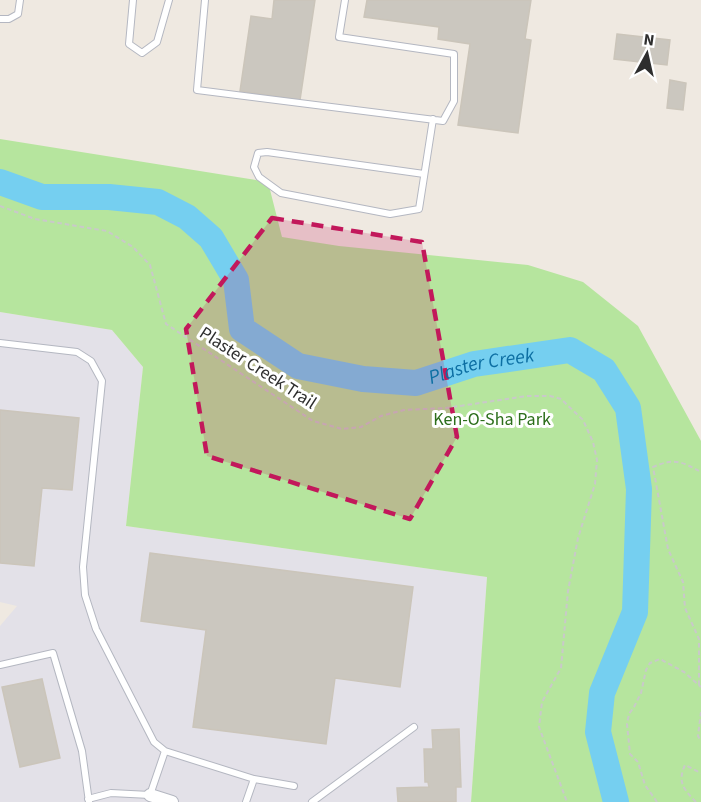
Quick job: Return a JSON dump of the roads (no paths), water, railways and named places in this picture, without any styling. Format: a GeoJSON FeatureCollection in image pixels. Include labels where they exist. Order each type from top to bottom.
{"type":"FeatureCollection","features":[{"type":"Feature","properties":{"kind":"street"},"geometry":{"type":"LineString","coordinates":[[150,795],[172,802]]}},
{"type":"Feature","properties":{"kind":"lane"},"geometry":{"type":"LineString","coordinates":[[0,19],[9,19],[18,14],[20,0]]}},
{"type":"Feature","properties":{"kind":"lane"},"geometry":{"type":"LineString","coordinates":[[133,0],[129,44],[142,53],[157,42],[170,0]]}},
{"type":"Feature","properties":{"kind":"lane"},"geometry":{"type":"LineString","coordinates":[[205,0],[197,90],[443,121],[454,101],[454,54],[339,37],[345,0]]}},
{"type":"Feature","properties":{"kind":"lane"},"geometry":{"type":"LineString","coordinates":[[424,174],[267,152],[258,153],[254,167],[259,177],[281,194],[390,214],[419,209],[433,119]]}},
{"type":"Feature","properties":{"kind":"lane"},"geometry":{"type":"LineString","coordinates":[[0,342],[78,352],[91,361],[102,381],[83,567],[85,595],[102,639],[154,742],[165,752],[254,779],[294,786]]}},
{"type":"Feature","properties":{"kind":"lane"},"geometry":{"type":"LineString","coordinates":[[0,665],[53,653],[82,751],[89,800],[111,793],[150,795],[165,752]]}},
{"type":"Feature","properties":{"kind":"lane"},"geometry":{"type":"LineString","coordinates":[[312,802],[414,726]]}},
{"type":"Feature","properties":{"kind":"lane"},"geometry":{"type":"LineString","coordinates":[[246,802],[254,779]]}},
{"type":"Feature","properties":{"kind":"waterway","name":"Plaster Creek"},"geometry":{"type":"LineString","coordinates":[[0,182],[42,197],[109,197],[158,202],[187,217],[211,238],[236,280],[242,329],[298,366],[363,379],[416,383],[474,364],[570,350],[604,370],[628,408],[639,489],[635,612],[602,693],[598,732],[616,802]]}},
{"type":"Feature","properties":{"kind":"park label","name":"Ken-O-Sha Park"},"geometry":{"type":"Point","coordinates":[492,419]}}]}
